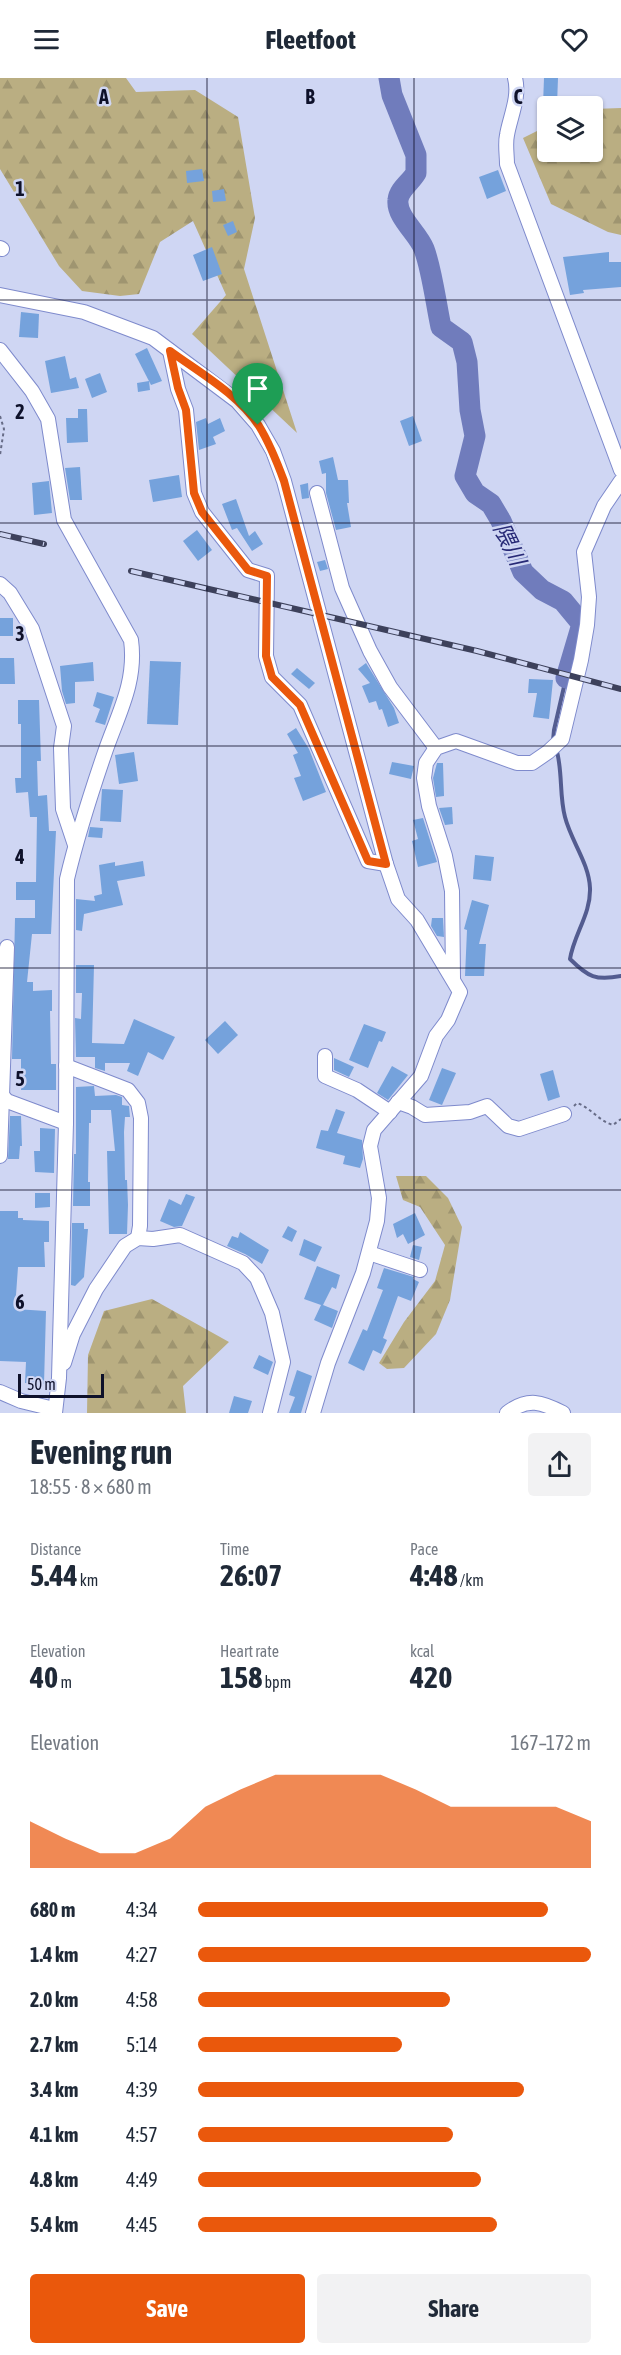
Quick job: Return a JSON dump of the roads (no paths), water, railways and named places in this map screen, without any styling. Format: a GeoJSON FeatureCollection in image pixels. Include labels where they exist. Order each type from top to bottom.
{"type":"FeatureCollection","features":[{"type":"Feature","properties":{"kind":"street"},"geometry":{"type":"LineString","coordinates":[[515,78],[517,84],[514,107],[506,137],[507,164],[621,470]]}},
{"type":"Feature","properties":{"kind":"street"},"geometry":{"type":"LineString","coordinates":[[0,295],[84,312],[153,338],[237,401],[258,425],[273,451],[284,481],[386,864],[398,899],[417,920],[460,992],[448,1020],[436,1036],[421,1076],[374,1130],[370,1146],[379,1198],[377,1221],[363,1273],[328,1363],[313,1413]]}},
{"type":"Feature","properties":{"kind":"street"},"geometry":{"type":"LineString","coordinates":[[0,350],[32,390],[48,419],[63,520],[131,640],[134,660],[130,682],[75,845],[67,879],[66,1123],[59,1378],[55,1411],[0,1392]]}},
{"type":"Feature","properties":{"kind":"street"},"geometry":{"type":"LineString","coordinates":[[170,351],[178,388],[186,410],[194,493],[202,512],[248,570],[267,576],[266,656],[272,677],[300,705],[368,861],[386,864]]}},
{"type":"Feature","properties":{"kind":"street"},"geometry":{"type":"LineString","coordinates":[[453,980],[452,891],[445,856],[429,806],[424,778],[426,763],[436,748],[456,741],[517,764],[532,763],[562,739],[587,625],[589,597],[584,552],[604,506],[621,481]]}},
{"type":"Feature","properties":{"kind":"street"},"geometry":{"type":"LineString","coordinates":[[317,493],[342,588],[370,651],[390,687],[436,748]]}},
{"type":"Feature","properties":{"kind":"street"},"geometry":{"type":"LineString","coordinates":[[0,584],[10,593],[32,629],[64,726],[61,748],[63,809],[75,845]]}},
{"type":"Feature","properties":{"kind":"street"},"geometry":{"type":"LineString","coordinates":[[0,1156],[7,947]]}},
{"type":"Feature","properties":{"kind":"street"},"geometry":{"type":"LineString","coordinates":[[326,1056],[325,1076],[394,1107],[412,1107],[425,1115],[470,1112],[487,1106],[508,1126],[519,1129],[564,1114]]}},
{"type":"Feature","properties":{"kind":"street"},"geometry":{"type":"LineString","coordinates":[[66,1066],[128,1090],[138,1103],[141,1137],[138,1238]]}},
{"type":"Feature","properties":{"kind":"street"},"geometry":{"type":"LineString","coordinates":[[2,1094],[7,1101],[66,1123]]}},
{"type":"Feature","properties":{"kind":"street"},"geometry":{"type":"LineString","coordinates":[[59,1378],[73,1334],[96,1289],[125,1246],[138,1238],[153,1239],[180,1235],[243,1263],[257,1278],[272,1313],[283,1362],[270,1413]]}},
{"type":"Feature","properties":{"kind":"street"},"geometry":{"type":"LineString","coordinates":[[369,1253],[420,1270]]}},
{"type":"Feature","properties":{"kind":"street"},"geometry":{"type":"LineString","coordinates":[[507,1413],[516,1406],[542,1402],[563,1413]]}},
{"type":"Feature","properties":{"kind":"waterway","name":"隈川"},"geometry":{"type":"LineString","coordinates":[[389,78],[392,95],[416,155],[416,173],[401,192],[398,206],[427,257],[441,327],[462,342],[467,362],[470,410],[475,436],[465,476],[475,493],[491,504],[501,521],[523,572],[542,590],[563,601],[582,624],[566,678]]}},
{"type":"Feature","properties":{"kind":"waterway","name":"隈川"},"geometry":{"type":"LineString","coordinates":[[553,741],[566,678]]}},
{"type":"Feature","properties":{"kind":"waterway","name":"隈川"},"geometry":{"type":"LineString","coordinates":[[556,748],[565,817],[587,870],[590,888],[588,907],[570,959],[587,974],[599,978],[621,976]]}},
{"type":"Feature","properties":{"kind":"railway"},"geometry":{"type":"LineString","coordinates":[[0,534],[44,544]]}},
{"type":"Feature","properties":{"kind":"railway"},"geometry":{"type":"LineString","coordinates":[[131,571],[477,651],[621,689]]}}]}
